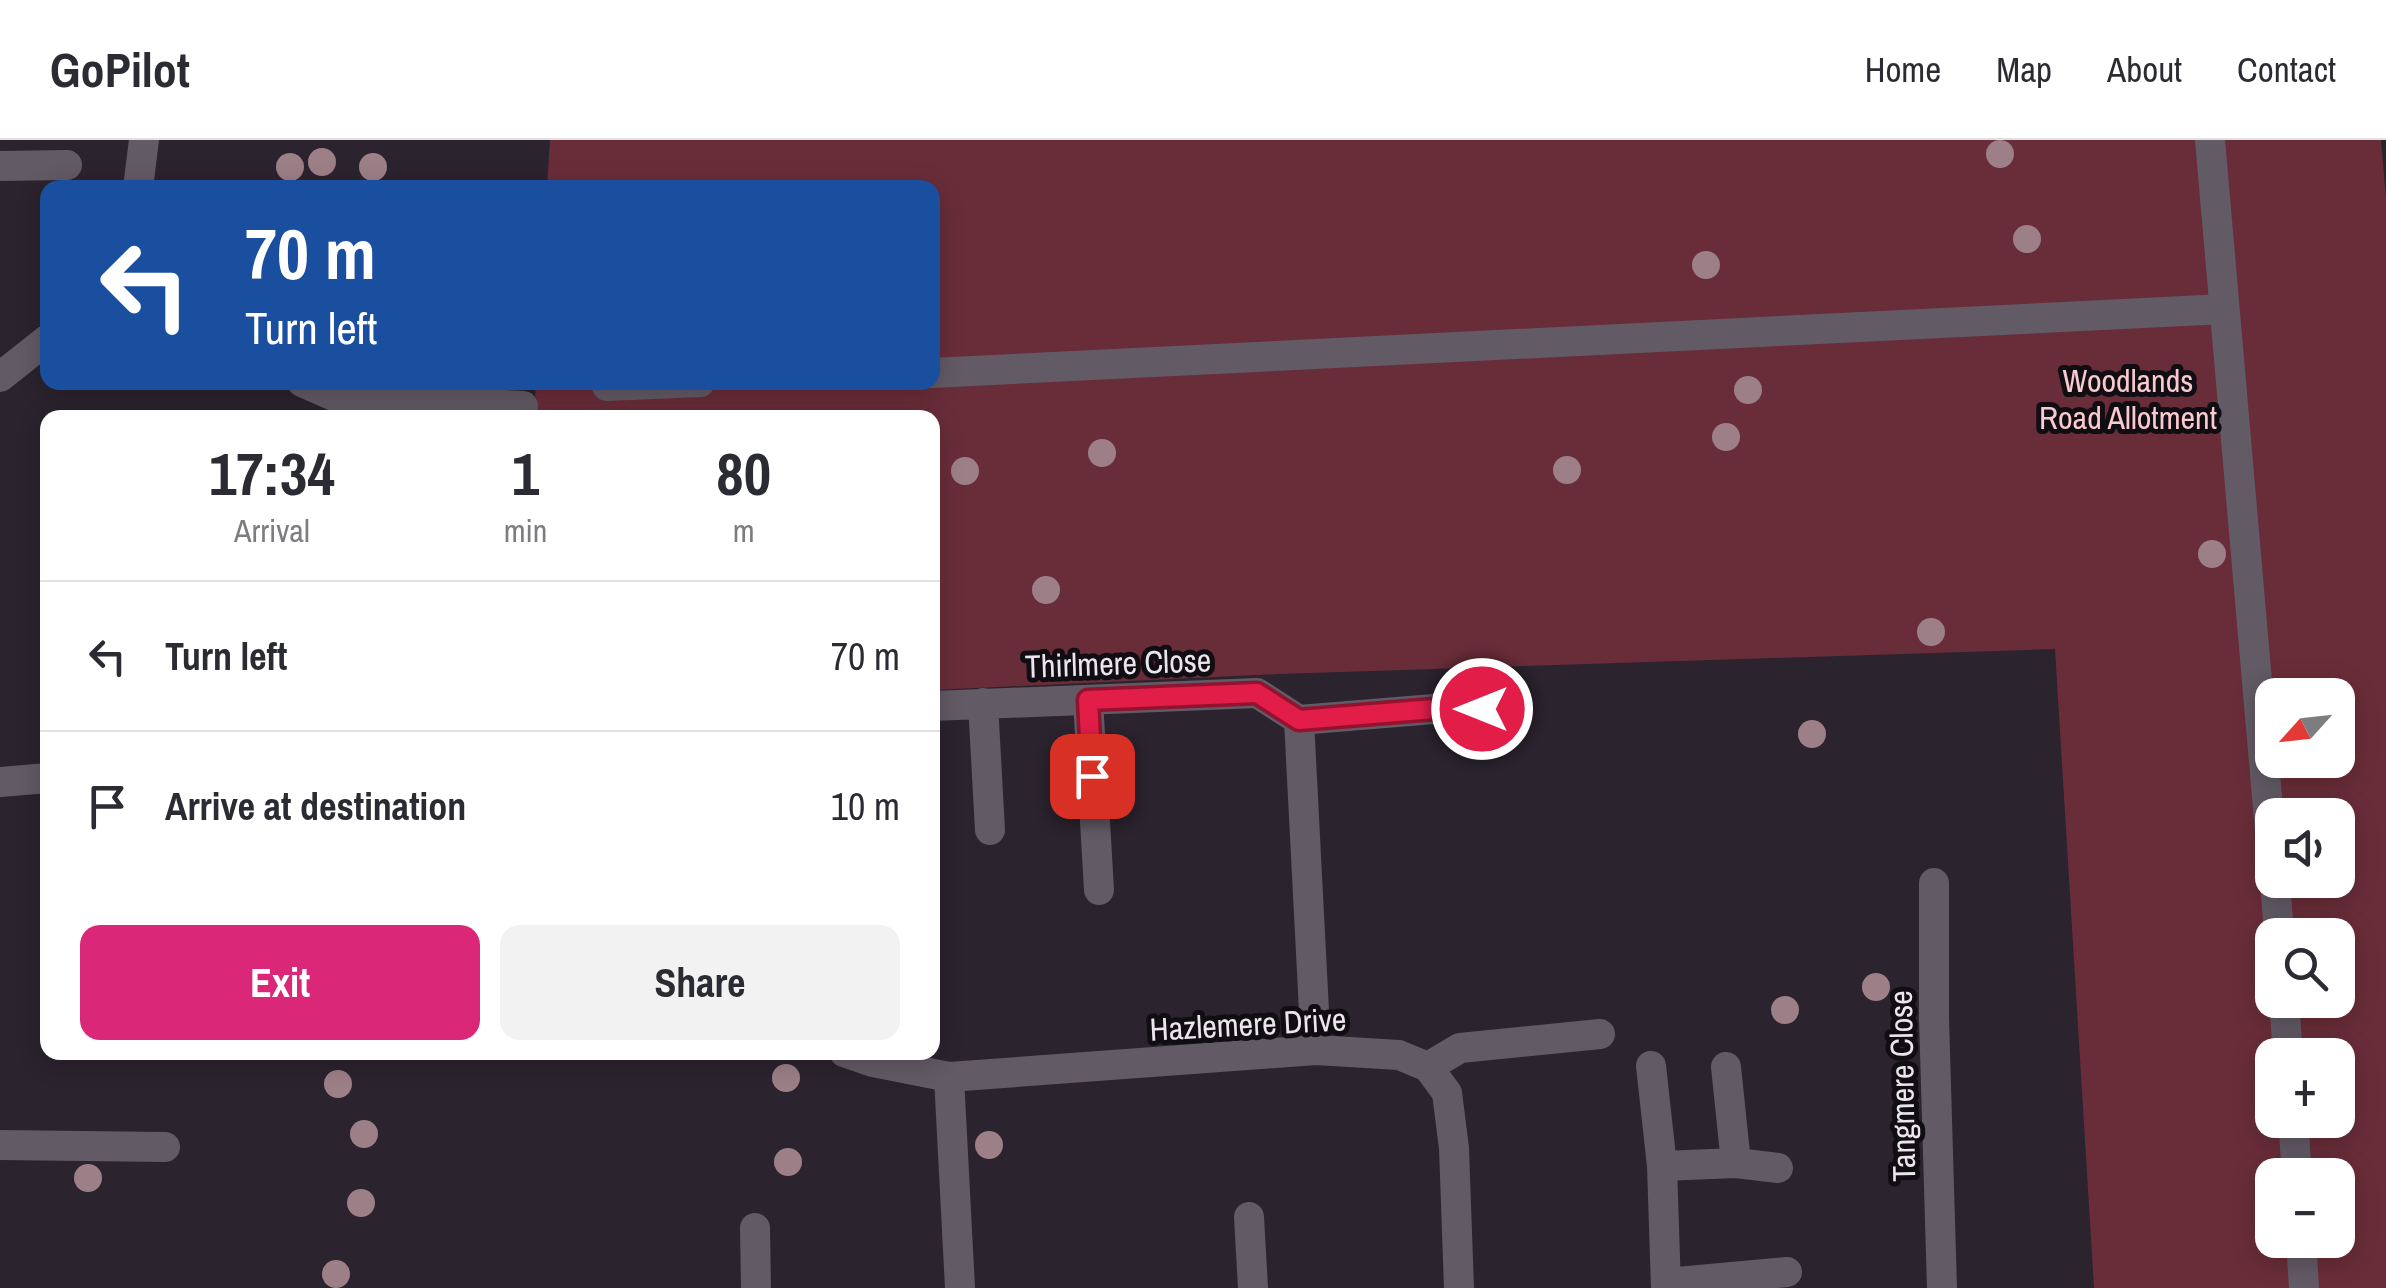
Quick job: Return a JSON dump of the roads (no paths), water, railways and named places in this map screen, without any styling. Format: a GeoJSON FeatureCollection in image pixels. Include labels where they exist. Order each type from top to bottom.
{"type":"FeatureCollection","features":[{"type":"Feature","properties":{"kind":"street"},"geometry":{"type":"LineString","coordinates":[[139,180],[144,140]]}},
{"type":"Feature","properties":{"kind":"street"},"geometry":{"type":"LineString","coordinates":[[2210,140],[2267,798]]}},
{"type":"Feature","properties":{"kind":"street"},"geometry":{"type":"LineString","coordinates":[[0,166],[67,164]]}},
{"type":"Feature","properties":{"kind":"street"},"geometry":{"type":"LineString","coordinates":[[940,373],[2224,309]]}},
{"type":"Feature","properties":{"kind":"street"},"geometry":{"type":"LineString","coordinates":[[0,376],[40,345]]}},
{"type":"Feature","properties":{"kind":"street"},"geometry":{"type":"LineString","coordinates":[[320,390],[336,397],[523,406]]}},
{"type":"Feature","properties":{"kind":"street","name":"Thirlmere Close"},"geometry":{"type":"LineString","coordinates":[[940,706],[1257,693],[1299,720]]}},
{"type":"Feature","properties":{"kind":"street"},"geometry":{"type":"LineString","coordinates":[[1088,700],[1099,890]]}},
{"type":"Feature","properties":{"kind":"street"},"geometry":{"type":"LineString","coordinates":[[983,703],[990,830]]}},
{"type":"Feature","properties":{"kind":"street"},"geometry":{"type":"LineString","coordinates":[[1316,1050],[1299,720],[1482,709]]}},
{"type":"Feature","properties":{"kind":"street"},"geometry":{"type":"LineString","coordinates":[[0,782],[40,779]]}},
{"type":"Feature","properties":{"kind":"street","name":"Tangmere Close"},"geometry":{"type":"LineString","coordinates":[[1934,883],[1942,1288]]}},
{"type":"Feature","properties":{"kind":"street"},"geometry":{"type":"LineString","coordinates":[[1459,1288],[1454,1148],[1447,1093],[1428,1067],[1460,1048],[1600,1034]]}},
{"type":"Feature","properties":{"kind":"street","name":"Hazlemere Drive"},"geometry":{"type":"LineString","coordinates":[[866,1060],[949,1078],[1316,1050],[1399,1055],[1428,1067]]}},
{"type":"Feature","properties":{"kind":"street"},"geometry":{"type":"LineString","coordinates":[[1651,1066],[1662,1166],[1666,1285],[1787,1272]]}},
{"type":"Feature","properties":{"kind":"street"},"geometry":{"type":"LineString","coordinates":[[1726,1067],[1736,1164]]}},
{"type":"Feature","properties":{"kind":"street"},"geometry":{"type":"LineString","coordinates":[[949,1078],[960,1288]]}},
{"type":"Feature","properties":{"kind":"street"},"geometry":{"type":"LineString","coordinates":[[0,1146],[164,1146]]}},
{"type":"Feature","properties":{"kind":"street"},"geometry":{"type":"LineString","coordinates":[[1662,1166],[1736,1164],[1778,1168]]}},
{"type":"Feature","properties":{"kind":"street"},"geometry":{"type":"LineString","coordinates":[[1249,1217],[1253,1288]]}},
{"type":"Feature","properties":{"kind":"street"},"geometry":{"type":"LineString","coordinates":[[755,1228],[756,1288]]}},
{"type":"Feature","properties":{"kind":"street"},"geometry":{"type":"LineString","coordinates":[[2303,1258],[2304,1288]]}},
{"type":"Feature","properties":{"kind":"park label","name":"Woodlands Road Allotment"},"geometry":{"type":"Point","coordinates":[2128,398]}}]}
